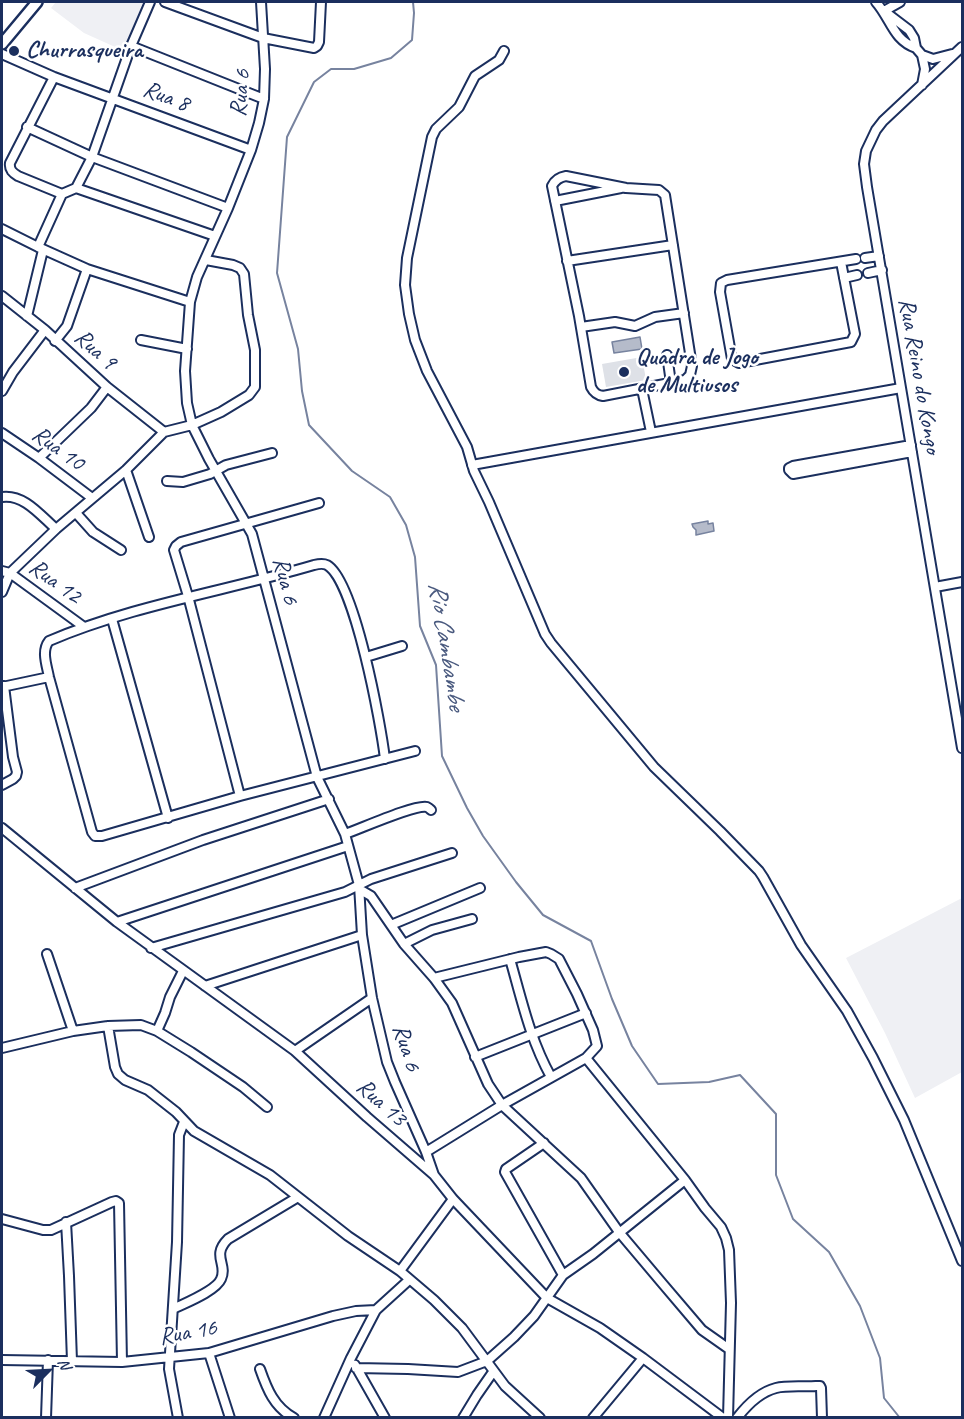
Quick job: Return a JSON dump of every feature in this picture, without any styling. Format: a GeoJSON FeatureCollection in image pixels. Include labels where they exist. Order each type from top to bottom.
{"type":"FeatureCollection","features":[{"type":"Feature","properties":{"kind":"main road"},"geometry":{"type":"LineString","coordinates":[[2,36],[29,2]]}},
{"type":"Feature","properties":{"kind":"main road"},"geometry":{"type":"LineString","coordinates":[[2,44],[37,2]]}},
{"type":"Feature","properties":{"kind":"street"},"geometry":{"type":"LineString","coordinates":[[54,77],[10,163],[11,171],[18,176],[62,194],[76,188],[92,157],[131,46],[150,2]]}},
{"type":"Feature","properties":{"kind":"street"},"geometry":{"type":"LineString","coordinates":[[165,2],[262,38],[314,48],[319,42],[321,2]]}},
{"type":"Feature","properties":{"kind":"street","name":"Rua 6"},"geometry":{"type":"LineString","coordinates":[[261,2],[265,69],[264,99],[251,150],[197,277],[190,302],[185,385],[192,425],[252,534],[317,777],[345,834],[359,887],[362,935],[372,998],[387,1062],[434,1175]]}},
{"type":"Feature","properties":{"kind":"street"},"geometry":{"type":"LineString","coordinates":[[876,2],[909,30],[914,38],[925,69],[922,85]]}},
{"type":"Feature","properties":{"kind":"street"},"geometry":{"type":"LineString","coordinates":[[884,11],[900,2]]}},
{"type":"Feature","properties":{"kind":"street"},"geometry":{"type":"LineString","coordinates":[[884,11],[900,39],[933,59],[961,49]]}},
{"type":"Feature","properties":{"kind":"street"},"geometry":{"type":"LineString","coordinates":[[131,46],[264,99]]}},
{"type":"Feature","properties":{"kind":"street","name":"Rua Reino do Kongo"},"geometry":{"type":"LineString","coordinates":[[961,49],[883,121],[870,140],[866,151],[865,175],[963,748]]}},
{"type":"Feature","properties":{"kind":"street"},"geometry":{"type":"LineString","coordinates":[[504,51],[499,60],[475,76],[459,107],[436,129],[432,137],[407,258],[405,285],[415,340],[427,370],[467,447],[472,465],[545,634],[654,767],[759,871],[801,945],[847,1011],[873,1058],[904,1120],[963,1261]]}},
{"type":"Feature","properties":{"kind":"street","name":"Rua 8"},"geometry":{"type":"LineString","coordinates":[[2,54],[54,77],[251,150]]}},
{"type":"Feature","properties":{"kind":"street"},"geometry":{"type":"LineString","coordinates":[[27,127],[92,157],[228,208]]}},
{"type":"Feature","properties":{"kind":"street"},"geometry":{"type":"LineString","coordinates":[[566,176],[626,188],[659,190],[664,193],[692,371],[685,380],[603,396],[593,391],[590,383],[552,186],[561,177],[566,176]]}},
{"type":"Feature","properties":{"kind":"street"},"geometry":{"type":"LineString","coordinates":[[76,188],[215,236]]}},
{"type":"Feature","properties":{"kind":"street"},"geometry":{"type":"LineString","coordinates":[[555,201],[626,188]]}},
{"type":"Feature","properties":{"kind":"street"},"geometry":{"type":"LineString","coordinates":[[27,316],[41,248],[62,194]]}},
{"type":"Feature","properties":{"kind":"street"},"geometry":{"type":"LineString","coordinates":[[2,229],[87,269],[190,302]]}},
{"type":"Feature","properties":{"kind":"street"},"geometry":{"type":"LineString","coordinates":[[567,261],[673,245]]}},
{"type":"Feature","properties":{"kind":"street"},"geometry":{"type":"LineString","coordinates":[[865,258],[879,256]]}},
{"type":"Feature","properties":{"kind":"street"},"geometry":{"type":"LineString","coordinates":[[2,592],[6,572],[126,470],[164,432],[192,425],[221,412],[253,391],[255,387],[255,350],[248,315],[244,274],[240,268],[233,265],[206,260]]}},
{"type":"Feature","properties":{"kind":"street"},"geometry":{"type":"LineString","coordinates":[[841,262],[855,334],[851,342],[739,363],[732,359],[720,292],[721,283],[727,280],[841,262],[856,260]]}},
{"type":"Feature","properties":{"kind":"street"},"geometry":{"type":"LineString","coordinates":[[56,341],[67,326],[87,269]]}},
{"type":"Feature","properties":{"kind":"street"},"geometry":{"type":"LineString","coordinates":[[868,273],[882,270]]}},
{"type":"Feature","properties":{"kind":"street"},"geometry":{"type":"LineString","coordinates":[[844,278],[857,275]]}},
{"type":"Feature","properties":{"kind":"street","name":"Rua 9"},"geometry":{"type":"LineString","coordinates":[[2,296],[45,330],[107,387],[164,432]]}},
{"type":"Feature","properties":{"kind":"street"},"geometry":{"type":"LineString","coordinates":[[581,327],[615,322],[635,326],[655,317],[684,313]]}},
{"type":"Feature","properties":{"kind":"street"},"geometry":{"type":"LineString","coordinates":[[2,392],[13,372],[45,330]]}},
{"type":"Feature","properties":{"kind":"street"},"geometry":{"type":"LineString","coordinates":[[141,340],[187,349]]}},
{"type":"Feature","properties":{"kind":"street"},"geometry":{"type":"LineString","coordinates":[[667,355],[671,383]]}},
{"type":"Feature","properties":{"kind":"street"},"geometry":{"type":"LineString","coordinates":[[39,458],[91,408],[107,387]]}},
{"type":"Feature","properties":{"kind":"street"},"geometry":{"type":"LineString","coordinates":[[642,388],[651,432]]}},
{"type":"Feature","properties":{"kind":"street"},"geometry":{"type":"LineString","coordinates":[[472,465],[901,388]]}},
{"type":"Feature","properties":{"kind":"street","name":"Rua 10"},"geometry":{"type":"LineString","coordinates":[[2,433],[92,498]]}},
{"type":"Feature","properties":{"kind":"street"},"geometry":{"type":"LineString","coordinates":[[912,449],[793,474],[789,471],[789,468],[793,466],[912,449]]}},
{"type":"Feature","properties":{"kind":"street"},"geometry":{"type":"LineString","coordinates":[[167,481],[183,483],[210,474],[226,465],[272,453]]}},
{"type":"Feature","properties":{"kind":"street"},"geometry":{"type":"LineString","coordinates":[[126,470],[149,537]]}},
{"type":"Feature","properties":{"kind":"street"},"geometry":{"type":"LineString","coordinates":[[2,496],[14,496],[23,500],[56,529]]}},
{"type":"Feature","properties":{"kind":"street"},"geometry":{"type":"LineString","coordinates":[[240,796],[174,550],[181,542],[319,503]]}},
{"type":"Feature","properties":{"kind":"street"},"geometry":{"type":"LineString","coordinates":[[76,513],[93,532],[121,550]]}},
{"type":"Feature","properties":{"kind":"street"},"geometry":{"type":"LineString","coordinates":[[385,759],[381,723],[366,657],[348,599],[333,570],[327,565],[314,565],[265,579],[188,596],[84,627],[49,641],[45,646],[49,677],[95,836],[102,836],[240,796],[317,777],[385,759],[415,751]]}},
{"type":"Feature","properties":{"kind":"street","name":"Rua 12"},"geometry":{"type":"LineString","coordinates":[[6,572],[84,627]]}},
{"type":"Feature","properties":{"kind":"street"},"geometry":{"type":"LineString","coordinates":[[935,587],[963,582]]}},
{"type":"Feature","properties":{"kind":"street"},"geometry":{"type":"LineString","coordinates":[[112,619],[168,818]]}},
{"type":"Feature","properties":{"kind":"street"},"geometry":{"type":"LineString","coordinates":[[366,657],[402,646]]}},
{"type":"Feature","properties":{"kind":"street"},"geometry":{"type":"LineString","coordinates":[[2,785],[13,779],[17,772],[3,686],[49,677]]}},
{"type":"Feature","properties":{"kind":"street"},"geometry":{"type":"LineString","coordinates":[[75,888],[203,840],[329,799]]}},
{"type":"Feature","properties":{"kind":"street"},"geometry":{"type":"LineString","coordinates":[[345,834],[402,812],[423,807],[431,810]]}},
{"type":"Feature","properties":{"kind":"street","name":"Rua 13"},"geometry":{"type":"LineString","coordinates":[[2,828],[151,948],[295,1051],[434,1175],[453,1199],[547,1298],[600,1328],[726,1418]]}},
{"type":"Feature","properties":{"kind":"street"},"geometry":{"type":"LineString","coordinates":[[117,922],[348,846]]}},
{"type":"Feature","properties":{"kind":"street"},"geometry":{"type":"LineString","coordinates":[[151,948],[345,892],[371,879],[452,853]]}},
{"type":"Feature","properties":{"kind":"street"},"geometry":{"type":"LineString","coordinates":[[359,887],[371,896],[404,944],[434,978],[452,1003],[488,1084],[502,1105],[580,1178],[619,1232],[702,1330],[729,1349]]}},
{"type":"Feature","properties":{"kind":"street"},"geometry":{"type":"LineString","coordinates":[[391,925],[480,888]]}},
{"type":"Feature","properties":{"kind":"street"},"geometry":{"type":"LineString","coordinates":[[404,944],[432,930],[472,919]]}},
{"type":"Feature","properties":{"kind":"street"},"geometry":{"type":"LineString","coordinates":[[205,986],[362,935]]}},
{"type":"Feature","properties":{"kind":"street"},"geometry":{"type":"LineString","coordinates":[[426,1152],[502,1105],[586,1058],[597,1046],[597,1040],[586,1014],[558,959],[546,952],[434,978]]}},
{"type":"Feature","properties":{"kind":"street"},"geometry":{"type":"LineString","coordinates":[[47,954],[73,1031]]}},
{"type":"Feature","properties":{"kind":"street"},"geometry":{"type":"LineString","coordinates":[[510,959],[531,1035],[551,1077]]}},
{"type":"Feature","properties":{"kind":"street"},"geometry":{"type":"LineString","coordinates":[[157,1031],[183,971]]}},
{"type":"Feature","properties":{"kind":"street"},"geometry":{"type":"LineString","coordinates":[[295,1051],[372,998]]}},
{"type":"Feature","properties":{"kind":"street"},"geometry":{"type":"LineString","coordinates":[[475,1057],[586,1014]]}},
{"type":"Feature","properties":{"kind":"street"},"geometry":{"type":"LineString","coordinates":[[2,1048],[73,1031],[108,1026],[141,1025],[157,1031],[191,1052],[243,1087],[267,1107]]}},
{"type":"Feature","properties":{"kind":"street"},"geometry":{"type":"LineString","coordinates":[[108,1026],[118,1074],[125,1080],[148,1090],[176,1112],[194,1131],[270,1175],[348,1236],[400,1271],[462,1328],[493,1372],[540,1418]]}},
{"type":"Feature","properties":{"kind":"street"},"geometry":{"type":"LineString","coordinates":[[586,1058],[722,1227],[729,1250],[731,1303],[726,1418]]}},
{"type":"Feature","properties":{"kind":"street"},"geometry":{"type":"LineString","coordinates":[[178,1418],[169,1369],[177,1242],[179,1135],[184,1122]]}},
{"type":"Feature","properties":{"kind":"street"},"geometry":{"type":"LineString","coordinates":[[544,1143],[506,1169],[505,1172],[563,1275]]}},
{"type":"Feature","properties":{"kind":"street"},"geometry":{"type":"LineString","coordinates":[[356,1368],[458,1372],[487,1361],[534,1316],[563,1275],[593,1254],[685,1180]]}},
{"type":"Feature","properties":{"kind":"street"},"geometry":{"type":"LineString","coordinates":[[173,1309],[213,1289],[221,1281],[219,1256],[228,1239],[298,1197]]}},
{"type":"Feature","properties":{"kind":"street"},"geometry":{"type":"LineString","coordinates":[[400,1271],[453,1199]]}},
{"type":"Feature","properties":{"kind":"street"},"geometry":{"type":"LineString","coordinates":[[2,1219],[51,1230],[112,1202],[120,1203],[122,1362]]}},
{"type":"Feature","properties":{"kind":"street"},"geometry":{"type":"LineString","coordinates":[[66,1222],[72,1361]]}},
{"type":"Feature","properties":{"kind":"street"},"geometry":{"type":"LineString","coordinates":[[317,1418],[326,1414],[376,1310],[409,1280]]}},
{"type":"Feature","properties":{"kind":"street","name":"Rua 16"},"geometry":{"type":"LineString","coordinates":[[2,1360],[122,1362],[209,1353],[333,1316],[376,1310]]}},
{"type":"Feature","properties":{"kind":"street"},"geometry":{"type":"LineString","coordinates":[[209,1353],[230,1418]]}},
{"type":"Feature","properties":{"kind":"street"},"geometry":{"type":"LineString","coordinates":[[351,1358],[385,1418]]}},
{"type":"Feature","properties":{"kind":"street"},"geometry":{"type":"LineString","coordinates":[[593,1418],[644,1358]]}},
{"type":"Feature","properties":{"kind":"street"},"geometry":{"type":"LineString","coordinates":[[46,1418],[48,1360]]}},
{"type":"Feature","properties":{"kind":"street"},"geometry":{"type":"LineString","coordinates":[[260,1369],[269,1392],[277,1404],[294,1418]]}},
{"type":"Feature","properties":{"kind":"street"},"geometry":{"type":"LineString","coordinates":[[463,1418],[493,1372]]}},
{"type":"Feature","properties":{"kind":"street"},"geometry":{"type":"LineString","coordinates":[[737,1418],[755,1399],[777,1388],[816,1386],[821,1388],[822,1418]]}},
{"type":"Feature","properties":{"kind":"shaded area"},"geometry":{"type":"Polygon","coordinates":[[[56,2],[144,2],[124,51],[84,33],[51,8],[56,2]]]}},
{"type":"Feature","properties":{"kind":"shaded area","name":"Quadra de Jogo de Multiusos"},"geometry":{"type":"Polygon","coordinates":[[[642,357],[646,380],[606,387],[602,364],[642,357]]]}},
{"type":"Feature","properties":{"kind":"shaded area"},"geometry":{"type":"Polygon","coordinates":[[[962,898],[962,1072],[915,1098],[885,1033],[846,958],[962,898]]]}},
{"type":"Feature","properties":{"kind":"water"},"geometry":{"type":"Polygon","coordinates":[[[640,337],[642,349],[614,353],[612,342],[640,337]]]}},
{"type":"Feature","properties":{"kind":"water"},"geometry":{"type":"Polygon","coordinates":[[[708,521],[708,524],[713,523],[714,531],[696,535],[692,524],[708,521]]]}},
{"type":"Feature","properties":{"kind":"waterway","name":"Rio Cambambe"},"geometry":{"type":"LineString","coordinates":[[413,2],[412,40],[391,58],[354,69],[331,69],[314,82],[287,137],[277,273],[298,349],[302,391],[309,425],[352,471],[390,497],[406,525],[415,557],[420,626],[436,665],[442,756],[483,836],[543,915],[591,941],[632,1046],[658,1084],[709,1082],[740,1075],[776,1114],[776,1175],[793,1219],[829,1252],[860,1306],[880,1358],[884,1398],[900,1418]]}},
{"type":"Feature","properties":{"kind":"place","name":"Churrasqueira"},"geometry":{"type":"Point","coordinates":[14,51]}},
{"type":"Feature","properties":{"kind":"place","name":"Quadra de Jogo de Multiusos"},"geometry":{"type":"Point","coordinates":[624,372]}}]}
